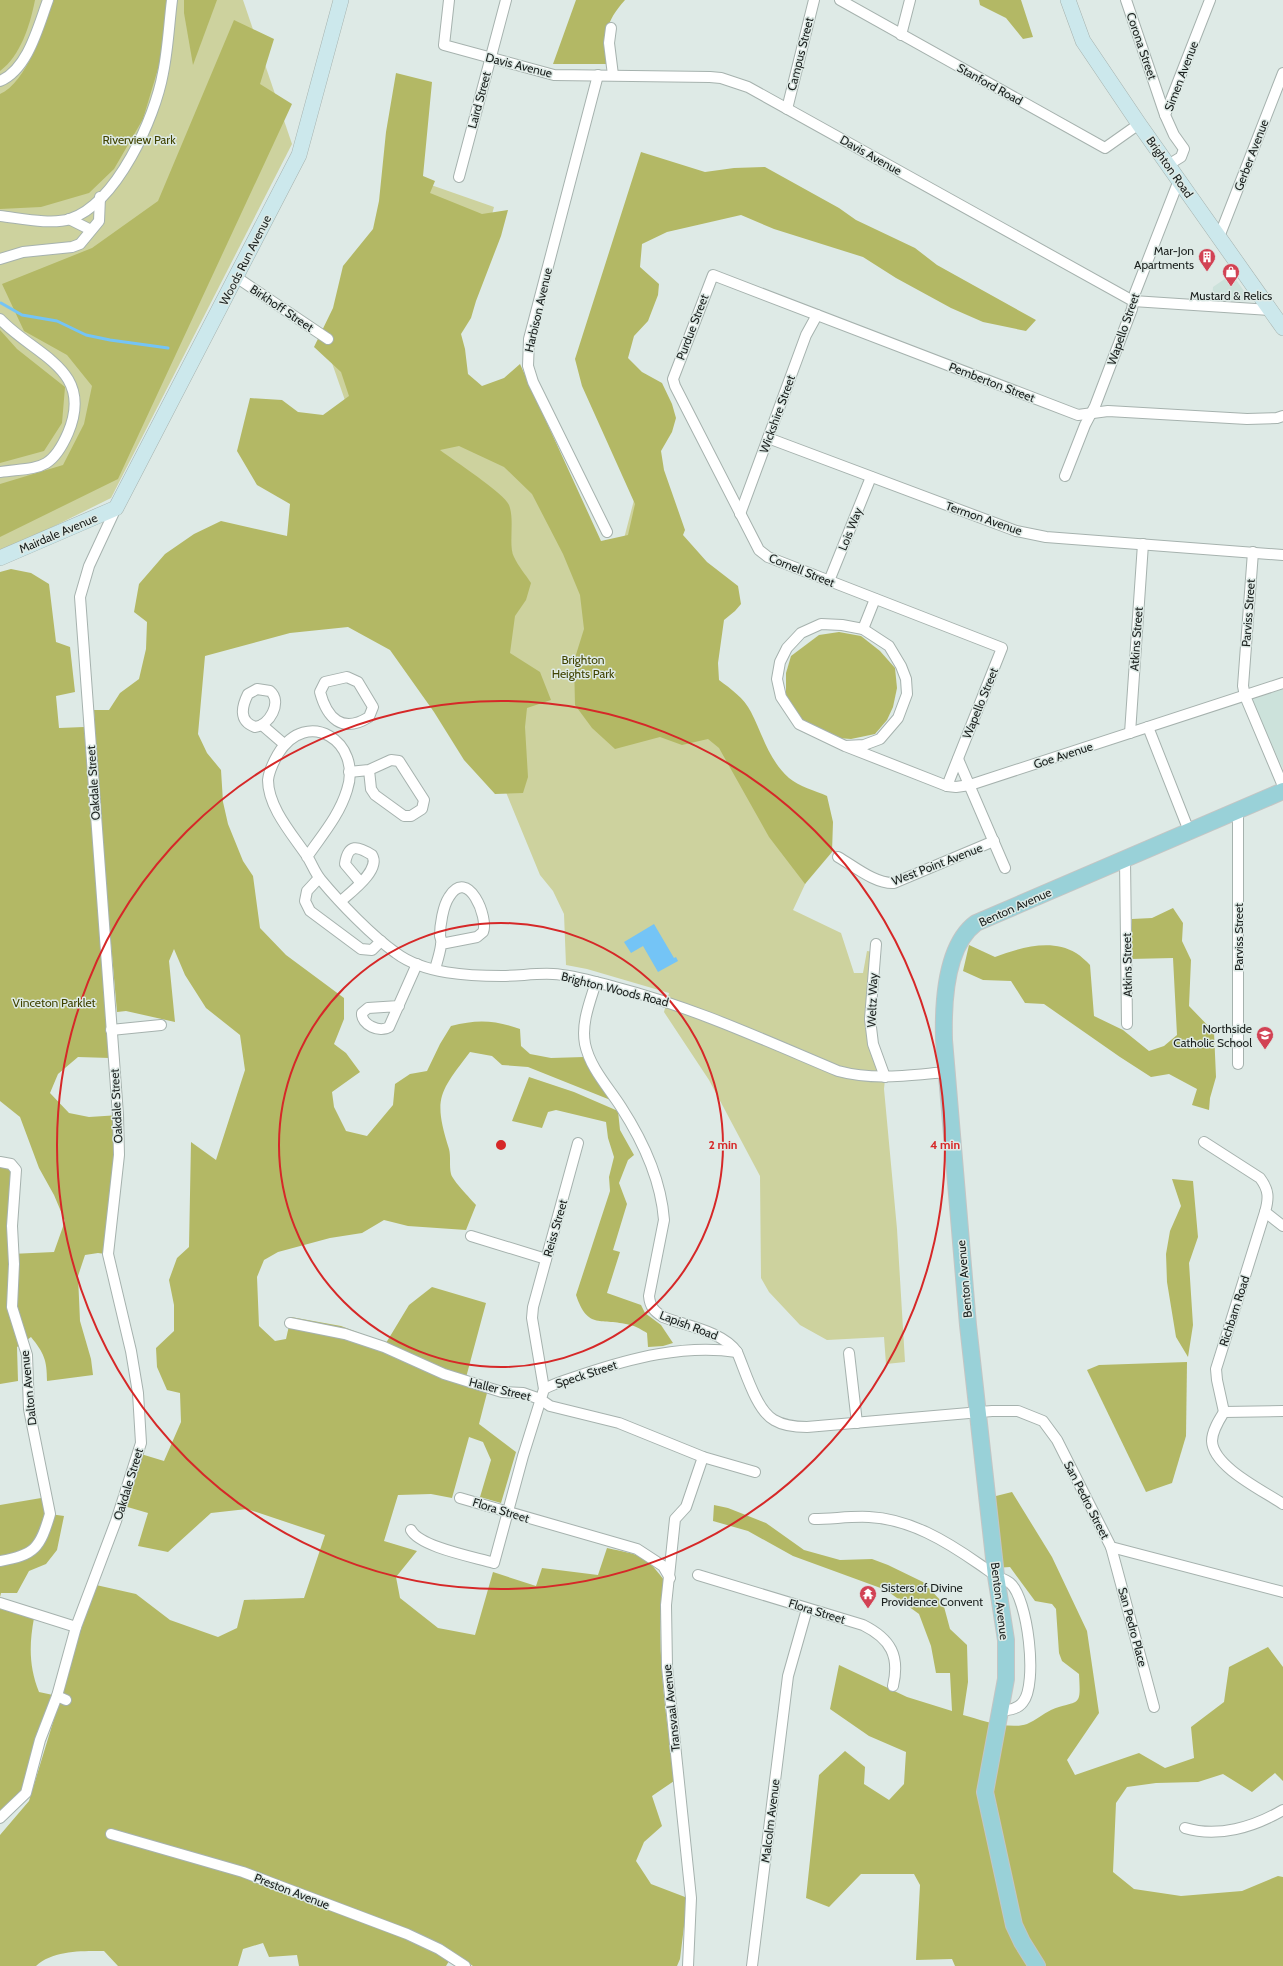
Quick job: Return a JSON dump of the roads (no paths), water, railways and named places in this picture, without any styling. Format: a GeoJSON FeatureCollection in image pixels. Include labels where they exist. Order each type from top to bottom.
{"type":"FeatureCollection","features":[{"type":"Feature","properties":{"kind":"main road","name":"Benton Avenue"},"geometry":{"type":"LineString","coordinates":[[1037,1966],[1022,1942],[1014,1925],[985,1792],[1006,1679],[1006,1640],[996,1576],[961,1252],[943,1008],[954,959],[964,933],[976,923],[1283,791]]}},
{"type":"Feature","properties":{"kind":"street"},"geometry":{"type":"LineString","coordinates":[[0,82],[10,77],[27,55],[48,0]]}},
{"type":"Feature","properties":{"kind":"street"},"geometry":{"type":"LineString","coordinates":[[0,216],[43,220],[69,219],[80,214],[117,181],[145,131],[163,74],[172,0]]}},
{"type":"Feature","properties":{"kind":"street","name":"Woods Run Avenue"},"geometry":{"type":"LineString","coordinates":[[116,508],[299,155],[341,0]]}},
{"type":"Feature","properties":{"kind":"street","name":"Davis Avenue"},"geometry":{"type":"LineString","coordinates":[[449,0],[444,45],[550,74],[721,78],[748,87],[1133,301],[1277,311]]}},
{"type":"Feature","properties":{"kind":"street","name":"Laird Street"},"geometry":{"type":"LineString","coordinates":[[459,177],[506,0]]}},
{"type":"Feature","properties":{"kind":"street","name":"Campus Street"},"geometry":{"type":"LineString","coordinates":[[787,109],[814,0]]}},
{"type":"Feature","properties":{"kind":"street","name":"Stanford Road"},"geometry":{"type":"LineString","coordinates":[[840,0],[1105,148],[1139,124]]}},
{"type":"Feature","properties":{"kind":"street"},"geometry":{"type":"LineString","coordinates":[[901,34],[910,0]]}},
{"type":"Feature","properties":{"kind":"street","name":"Brighton Road"},"geometry":{"type":"LineString","coordinates":[[1068,0],[1082,41],[1219,237],[1277,311],[1283,328]]}},
{"type":"Feature","properties":{"kind":"street","name":"Corona Street"},"geometry":{"type":"LineString","coordinates":[[1126,0],[1165,115]]}},
{"type":"Feature","properties":{"kind":"street","name":"Simen Avenue"},"geometry":{"type":"LineString","coordinates":[[1168,165],[1181,157],[1184,149],[1174,135],[1165,115],[1210,0]]}},
{"type":"Feature","properties":{"kind":"street"},"geometry":{"type":"LineString","coordinates":[[611,28],[609,44],[613,75]]}},
{"type":"Feature","properties":{"kind":"street","name":"Gerber Avenue"},"geometry":{"type":"LineString","coordinates":[[1219,237],[1283,73]]}},
{"type":"Feature","properties":{"kind":"street","name":"Harbison Avenue"},"geometry":{"type":"LineString","coordinates":[[598,75],[529,339],[527,358],[533,382],[607,532]]}},
{"type":"Feature","properties":{"kind":"street","name":"Wapello Street"},"geometry":{"type":"LineString","coordinates":[[1065,476],[1132,309],[1135,293],[1179,180]]}},
{"type":"Feature","properties":{"kind":"street"},"geometry":{"type":"LineString","coordinates":[[0,259],[23,252],[72,247],[84,241],[99,221],[100,197]]}},
{"type":"Feature","properties":{"kind":"street"},"geometry":{"type":"LineString","coordinates":[[69,219],[91,230]]}},
{"type":"Feature","properties":{"kind":"street","name":"Pemberton Street"},"geometry":{"type":"LineString","coordinates":[[713,275],[1078,415],[1108,410],[1247,419],[1277,418],[1283,416]]}},
{"type":"Feature","properties":{"kind":"street","name":"Purdue Street"},"geometry":{"type":"LineString","coordinates":[[673,379],[713,275]]}},
{"type":"Feature","properties":{"kind":"street","name":"Birkhoff Street"},"geometry":{"type":"LineString","coordinates":[[236,277],[328,339]]}},
{"type":"Feature","properties":{"kind":"street","name":"Wickshire Street"},"geometry":{"type":"LineString","coordinates":[[740,514],[806,335],[817,315]]}},
{"type":"Feature","properties":{"kind":"street"},"geometry":{"type":"LineString","coordinates":[[0,319],[57,366],[70,382],[76,402],[75,412],[68,433],[52,460],[41,466],[0,472]]}},
{"type":"Feature","properties":{"kind":"street","name":"Cornell Street"},"geometry":{"type":"LineString","coordinates":[[673,379],[675,386],[740,514],[757,546],[763,554],[1002,648]]}},
{"type":"Feature","properties":{"kind":"street","name":"Termon Avenue"},"geometry":{"type":"LineString","coordinates":[[768,438],[1016,531],[1046,537],[1283,555]]}},
{"type":"Feature","properties":{"kind":"street","name":"Lois Way"},"geometry":{"type":"LineString","coordinates":[[829,581],[871,477]]}},
{"type":"Feature","properties":{"kind":"street","name":"Mairdale Avenue"},"geometry":{"type":"LineString","coordinates":[[0,558],[116,508]]}},
{"type":"Feature","properties":{"kind":"street","name":"Oakdale Street"},"geometry":{"type":"LineString","coordinates":[[0,1818],[26,1793],[40,1740],[61,1698],[76,1627],[116,1521],[141,1443],[138,1393],[131,1351],[108,1254],[119,1155],[118,1116],[80,597],[89,566],[116,508]]}},
{"type":"Feature","properties":{"kind":"street","name":"Atkins Street"},"geometry":{"type":"LineString","coordinates":[[1130,733],[1143,544]]}},
{"type":"Feature","properties":{"kind":"street","name":"Parviss Street"},"geometry":{"type":"LineString","coordinates":[[1253,552],[1243,686],[1245,696],[1283,786]]}},
{"type":"Feature","properties":{"kind":"street"},"geometry":{"type":"LineString","coordinates":[[862,629],[875,599]]}},
{"type":"Feature","properties":{"kind":"street"},"geometry":{"type":"LineString","coordinates":[[821,624],[842,625],[862,629],[889,646],[901,666],[906,679],[907,694],[898,718],[880,739],[864,745],[845,746],[799,724],[781,697],[777,679],[780,662],[786,648],[801,634],[821,624]]}},
{"type":"Feature","properties":{"kind":"street","name":"Wapello Street"},"geometry":{"type":"LineString","coordinates":[[947,786],[1002,648]]}},
{"type":"Feature","properties":{"kind":"street"},"geometry":{"type":"LineString","coordinates":[[348,677],[355,679],[372,703],[371,714],[354,724],[344,723],[331,716],[324,707],[320,692],[322,684],[329,680],[348,677]]}},
{"type":"Feature","properties":{"kind":"street","name":"Goe Avenue"},"geometry":{"type":"LineString","coordinates":[[845,746],[947,786],[956,787],[970,785],[1283,683]]}},
{"type":"Feature","properties":{"kind":"street"},"geometry":{"type":"LineString","coordinates":[[307,856],[336,818],[348,788],[349,772],[347,756],[339,742],[324,732],[331,716]]}},
{"type":"Feature","properties":{"kind":"street"},"geometry":{"type":"LineString","coordinates":[[262,725],[284,744]]}},
{"type":"Feature","properties":{"kind":"street"},"geometry":{"type":"LineString","coordinates":[[1148,727],[1190,831]]}},
{"type":"Feature","properties":{"kind":"street","name":"Brighton Woods Road"},"geometry":{"type":"LineString","coordinates":[[324,732],[311,731],[296,736],[284,744],[273,762],[268,778],[271,796],[282,819],[307,856],[319,878],[381,941],[398,955],[417,964],[450,972],[501,976],[553,974],[596,982],[656,998],[714,1018],[838,1071],[858,1076],[885,1077],[947,1072]]}},
{"type":"Feature","properties":{"kind":"street"},"geometry":{"type":"LineString","coordinates":[[958,759],[1005,868]]}},
{"type":"Feature","properties":{"kind":"street"},"geometry":{"type":"LineString","coordinates":[[349,772],[369,770],[387,761],[398,761],[424,800],[422,808],[411,816],[404,816],[380,799],[372,791],[369,770]]}},
{"type":"Feature","properties":{"kind":"street","name":"Parviss Street"},"geometry":{"type":"LineString","coordinates":[[1238,810],[1238,1064]]}},
{"type":"Feature","properties":{"kind":"street","name":"West Point Avenue"},"geometry":{"type":"LineString","coordinates":[[838,857],[876,879],[886,883],[894,883],[994,841]]}},
{"type":"Feature","properties":{"kind":"street","name":"Atkins Street"},"geometry":{"type":"LineString","coordinates":[[1125,859],[1127,1024]]}},
{"type":"Feature","properties":{"kind":"street"},"geometry":{"type":"LineString","coordinates":[[319,878],[307,891],[305,901],[310,911],[361,949],[372,950],[381,941]]}},
{"type":"Feature","properties":{"kind":"street"},"geometry":{"type":"LineString","coordinates":[[341,902],[361,883]]}},
{"type":"Feature","properties":{"kind":"street"},"geometry":{"type":"LineString","coordinates":[[435,969],[442,944],[441,928],[447,900],[454,891],[461,888],[468,888],[474,893],[484,921],[483,932],[478,937],[442,944]]}},
{"type":"Feature","properties":{"kind":"street","name":"Weltz Way"},"geometry":{"type":"LineString","coordinates":[[876,944],[870,1019],[873,1044],[885,1077]]}},
{"type":"Feature","properties":{"kind":"street"},"geometry":{"type":"LineString","coordinates":[[399,1006],[417,964]]}},
{"type":"Feature","properties":{"kind":"street","name":"Lapish Road"},"geometry":{"type":"LineString","coordinates":[[596,982],[584,1022],[585,1045],[594,1067],[623,1111],[646,1153],[663,1210],[664,1220],[649,1296],[650,1305],[655,1312],[663,1317],[724,1338],[732,1344],[737,1352],[761,1408],[773,1420],[781,1424],[797,1427],[978,1412]]}},
{"type":"Feature","properties":{"kind":"street"},"geometry":{"type":"LineString","coordinates":[[111,1030],[161,1025]]}},
{"type":"Feature","properties":{"kind":"street","name":"Richbarn Road"},"geometry":{"type":"LineString","coordinates":[[1204,1142],[1260,1178],[1266,1186],[1269,1197],[1217,1364],[1216,1380],[1224,1412]]}},
{"type":"Feature","properties":{"kind":"street","name":"Reiss Street"},"geometry":{"type":"LineString","coordinates":[[544,1389],[532,1313],[578,1143]]}},
{"type":"Feature","properties":{"kind":"street","name":"Dalton Avenue"},"geometry":{"type":"LineString","coordinates":[[0,1162],[11,1164],[16,1170],[12,1226],[14,1264],[12,1307],[27,1355],[29,1408],[50,1514],[38,1545],[29,1554],[0,1561]]}},
{"type":"Feature","properties":{"kind":"street"},"geometry":{"type":"LineString","coordinates":[[1265,1212],[1283,1226]]}},
{"type":"Feature","properties":{"kind":"street"},"geometry":{"type":"LineString","coordinates":[[471,1236],[546,1259]]}},
{"type":"Feature","properties":{"kind":"street","name":"Haller Street"},"geometry":{"type":"LineString","coordinates":[[290,1323],[345,1334],[384,1347],[444,1374],[502,1392],[524,1393],[540,1399],[550,1406],[619,1423],[702,1456],[755,1472]]}},
{"type":"Feature","properties":{"kind":"street","name":"Speck Street"},"geometry":{"type":"LineString","coordinates":[[411,1530],[413,1534],[428,1543],[494,1563],[507,1513],[544,1389],[613,1364],[687,1349],[719,1349],[737,1352]]}},
{"type":"Feature","properties":{"kind":"street"},"geometry":{"type":"LineString","coordinates":[[849,1352],[857,1423]]}},
{"type":"Feature","properties":{"kind":"street","name":"San Pedro Street"},"geometry":{"type":"LineString","coordinates":[[978,1412],[1018,1411],[1043,1421],[1057,1440],[1111,1547],[1283,1592]]}},
{"type":"Feature","properties":{"kind":"street"},"geometry":{"type":"LineString","coordinates":[[1283,1411],[1224,1412],[1216,1425],[1212,1441],[1218,1455],[1236,1474],[1283,1504]]}},
{"type":"Feature","properties":{"kind":"street","name":"Transvaal Avenue"},"geometry":{"type":"LineString","coordinates":[[688,1966],[691,1898],[666,1659],[666,1605],[675,1519],[686,1508],[702,1456]]}},
{"type":"Feature","properties":{"kind":"street","name":"Flora Street"},"geometry":{"type":"LineString","coordinates":[[460,1498],[507,1513],[638,1550],[663,1566],[670,1578]]}},
{"type":"Feature","properties":{"kind":"street"},"geometry":{"type":"LineString","coordinates":[[814,1519],[869,1517],[902,1522],[946,1542],[996,1576],[1010,1583],[1018,1595],[1025,1616],[1030,1657],[1029,1680],[1027,1693],[1023,1702],[1013,1709],[1001,1711]]}},
{"type":"Feature","properties":{"kind":"street","name":"San Pedro Place"},"geometry":{"type":"LineString","coordinates":[[1111,1547],[1154,1707]]}},
{"type":"Feature","properties":{"kind":"street","name":"Flora Street"},"geometry":{"type":"LineString","coordinates":[[698,1575],[863,1625],[876,1632],[887,1641],[896,1664],[893,1686]]}},
{"type":"Feature","properties":{"kind":"street"},"geometry":{"type":"LineString","coordinates":[[0,1603],[76,1627]]}},
{"type":"Feature","properties":{"kind":"street","name":"Malcolm Avenue"},"geometry":{"type":"LineString","coordinates":[[752,1966],[788,1676],[807,1609]]}},
{"type":"Feature","properties":{"kind":"street"},"geometry":{"type":"LineString","coordinates":[[1185,1828],[1199,1832],[1241,1828],[1259,1822],[1283,1810]]}},
{"type":"Feature","properties":{"kind":"street","name":"Preston Avenue"},"geometry":{"type":"LineString","coordinates":[[111,1834],[242,1872],[285,1888],[407,1934],[438,1949],[465,1966]]}},
{"type":"Feature","properties":{"kind":"water"},"geometry":{"type":"Polygon","coordinates":[[[654,924],[674,958],[676,957],[678,961],[658,972],[643,946],[631,953],[624,942],[654,924]]]}},
{"type":"Feature","properties":{"kind":"waterway"},"geometry":{"type":"LineString","coordinates":[[1,303],[22,315],[57,321],[86,335],[168,348]]}},
{"type":"Feature","properties":{"kind":"place","name":"Mar-Jon Apartments"},"geometry":{"type":"Point","coordinates":[1207,272]}},
{"type":"Feature","properties":{"kind":"place","name":"Mustard & Relics"},"geometry":{"type":"Point","coordinates":[1231,287]}},
{"type":"Feature","properties":{"kind":"place","name":"Northside Catholic School"},"geometry":{"type":"Point","coordinates":[1265,1050]}},
{"type":"Feature","properties":{"kind":"place","name":"Sisters of Divine Providence Convent"},"geometry":{"type":"Point","coordinates":[868,1609]}},
{"type":"Feature","properties":{"kind":"park label","name":"Riverview Park"},"geometry":{"type":"Point","coordinates":[139,139]}},
{"type":"Feature","properties":{"kind":"park label","name":"Brighton Heights Park"},"geometry":{"type":"Point","coordinates":[583,666]}},
{"type":"Feature","properties":{"kind":"park label","name":"Vinceton Parklet"},"geometry":{"type":"Point","coordinates":[54,1002]}}]}
